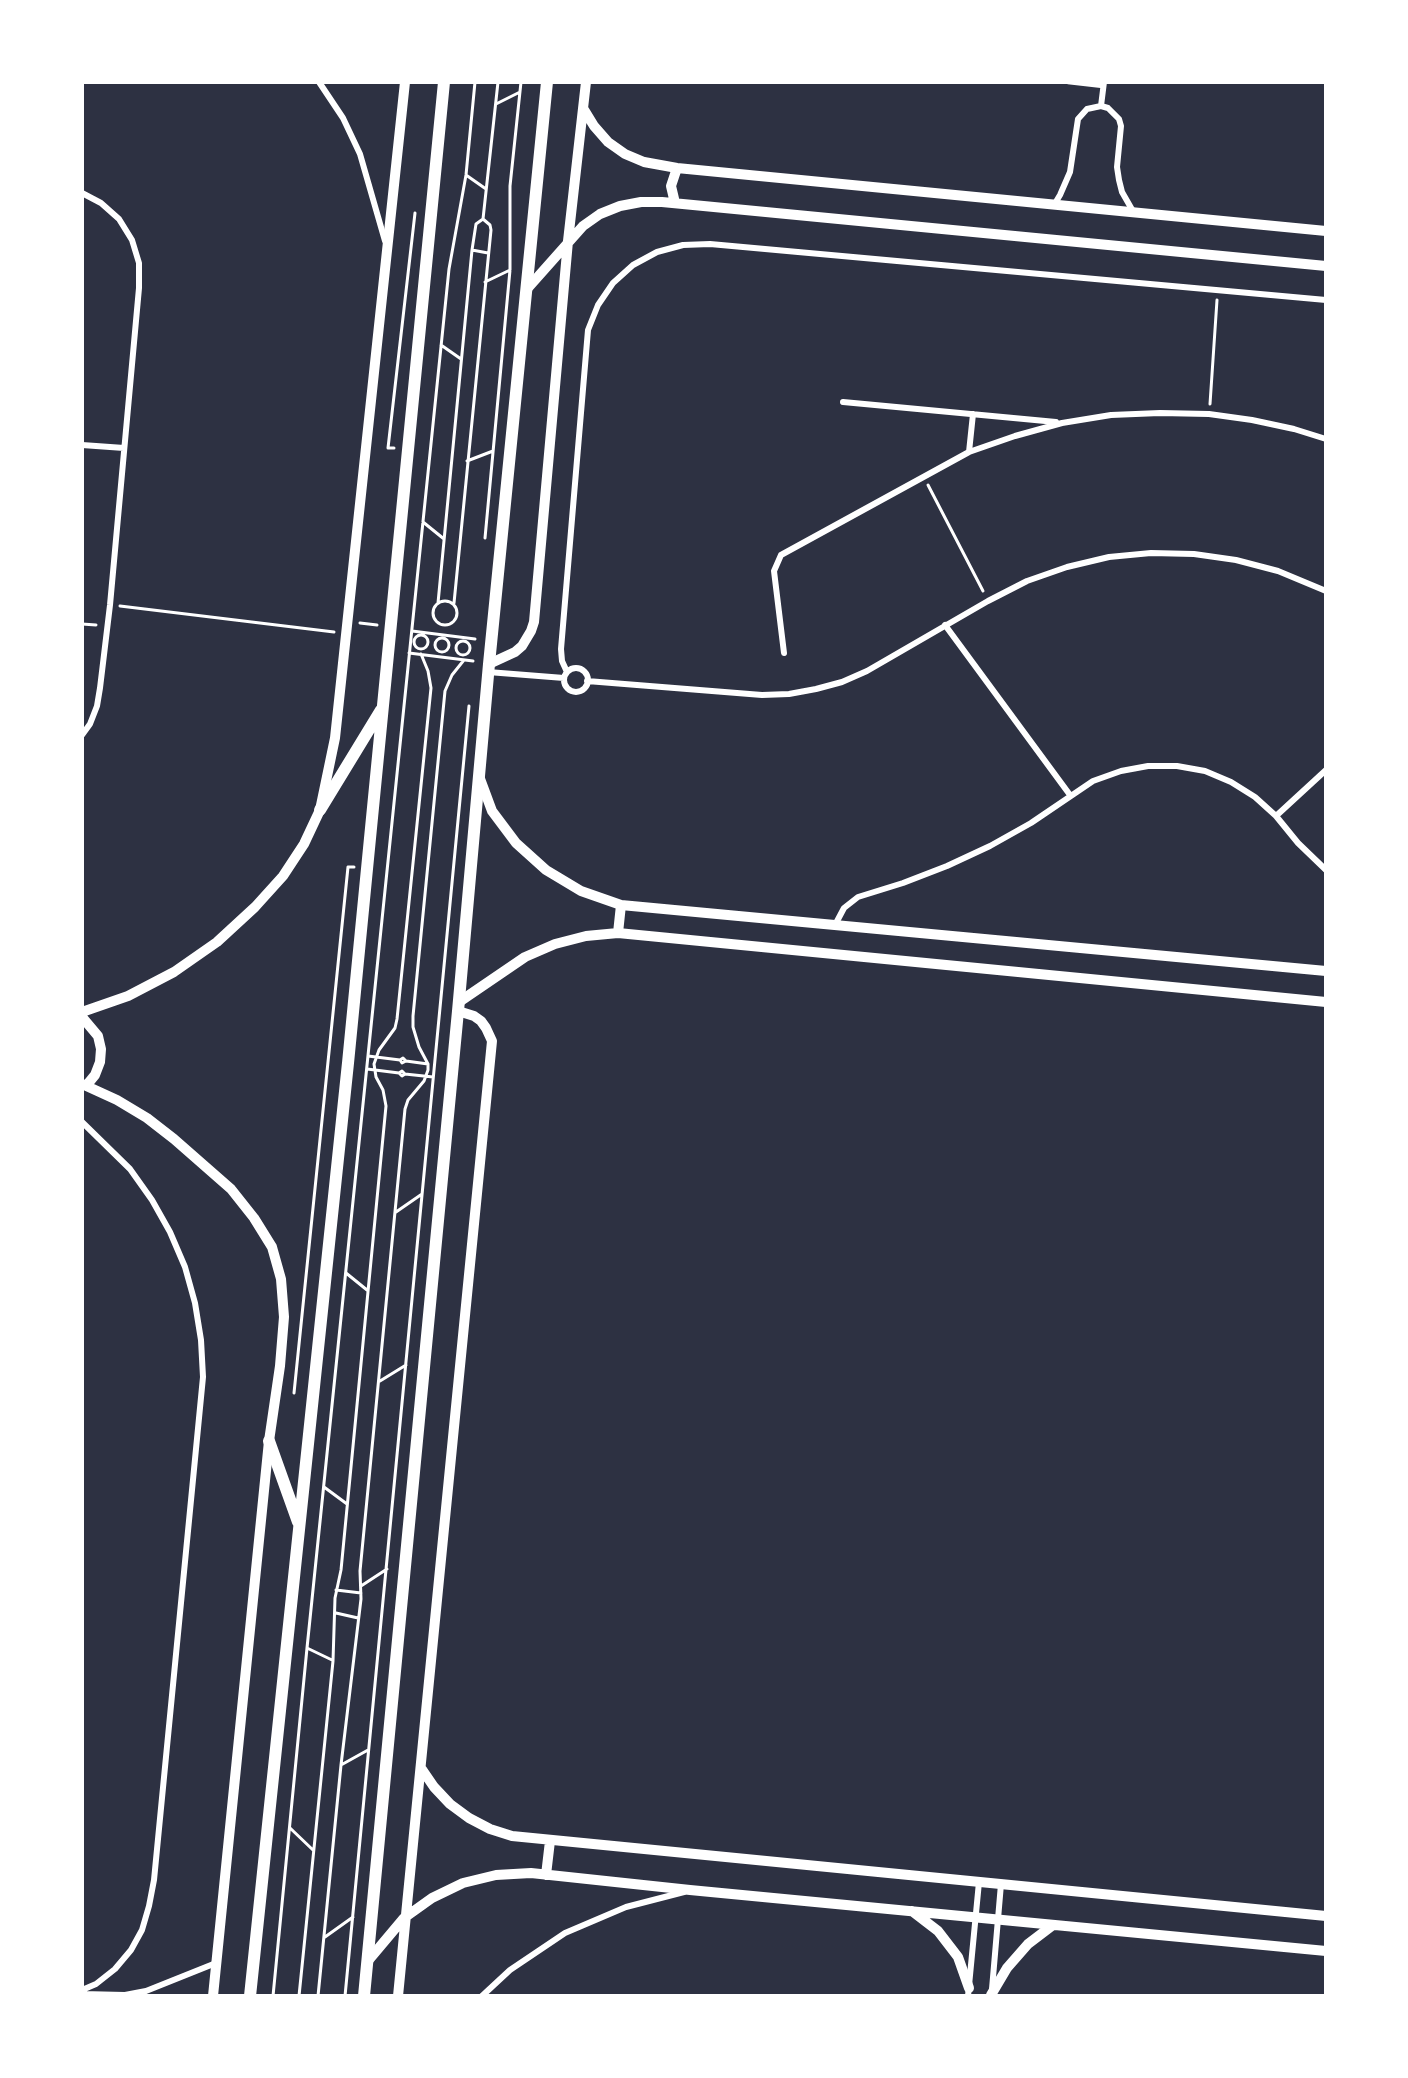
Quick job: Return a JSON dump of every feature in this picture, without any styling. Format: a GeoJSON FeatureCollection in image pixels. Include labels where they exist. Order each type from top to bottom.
{"type":"FeatureCollection","features":[{"type":"Feature","properties":{"kind":"main road"},"geometry":{"type":"LineString","coordinates":[[250,1995],[384,707],[444,82]]}},
{"type":"Feature","properties":{"kind":"main road"},"geometry":{"type":"LineString","coordinates":[[364,1995],[459,1006],[489,668],[547,82]]}},
{"type":"Feature","properties":{"kind":"main road"},"geometry":{"type":"LineString","coordinates":[[320,810],[384,707]]}},
{"type":"Feature","properties":{"kind":"main road"},"geometry":{"type":"LineString","coordinates":[[269,1441],[299,1525]]}},
{"type":"Feature","properties":{"kind":"street"},"geometry":{"type":"LineString","coordinates":[[319,82],[343,118],[360,154],[388,250]]}},
{"type":"Feature","properties":{"kind":"street"},"geometry":{"type":"LineString","coordinates":[[82,1012],[128,996],[174,972],[217,942],[255,907],[283,876],[304,844],[320,810],[335,738],[405,82]]}},
{"type":"Feature","properties":{"kind":"street"},"geometry":{"type":"LineString","coordinates":[[489,668],[522,646],[534,622],[568,241],[586,82]]}},
{"type":"Feature","properties":{"kind":"street"},"geometry":{"type":"LineString","coordinates":[[1101,106],[1103,84]]}},
{"type":"Feature","properties":{"kind":"street"},"geometry":{"type":"LineString","coordinates":[[1054,205],[1070,172],[1078,119],[1087,109],[1101,106],[1115,112],[1119,119],[1121,126],[1117,167],[1119,180],[1122,192],[1134,213]]}},
{"type":"Feature","properties":{"kind":"street"},"geometry":{"type":"LineString","coordinates":[[583,108],[594,126],[608,142],[625,154],[644,162],[677,168],[1326,231]]}},
{"type":"Feature","properties":{"kind":"street"},"geometry":{"type":"LineString","coordinates":[[675,203],[671,186],[677,168]]}},
{"type":"Feature","properties":{"kind":"street"},"geometry":{"type":"LineString","coordinates":[[82,193],[101,203],[119,219],[132,240],[139,263],[139,288],[110,605],[97,706],[90,724],[82,735]]}},
{"type":"Feature","properties":{"kind":"street"},"geometry":{"type":"LineString","coordinates":[[527,289],[583,226],[600,214],[620,206],[641,202],[675,203],[1326,266]]}},
{"type":"Feature","properties":{"kind":"street"},"geometry":{"type":"LineString","coordinates":[[489,668],[566,675],[574,668],[581,669],[586,674],[587,681],[584,689],[576,692],[568,689],[566,675],[562,661],[561,649],[588,330],[598,305],[613,283],[633,264],[657,252],[683,244],[710,244],[1326,300]]}},
{"type":"Feature","properties":{"kind":"street"},"geometry":{"type":"LineString","coordinates":[[843,402],[1062,423]]}},
{"type":"Feature","properties":{"kind":"street"},"geometry":{"type":"LineString","coordinates":[[784,653],[774,571],[781,555],[969,452],[1062,423],[1121,415],[1160,413],[1209,414],[1252,420],[1326,439]]}},
{"type":"Feature","properties":{"kind":"street"},"geometry":{"type":"LineString","coordinates":[[969,452],[973,414]]}},
{"type":"Feature","properties":{"kind":"street"},"geometry":{"type":"LineString","coordinates":[[82,445],[124,448]]}},
{"type":"Feature","properties":{"kind":"street"},"geometry":{"type":"LineString","coordinates":[[587,681],[762,695],[789,694],[816,689],[867,671],[945,625],[1027,581],[1067,567],[1109,557],[1151,553],[1194,554],[1236,560],[1278,570],[1326,591]]}},
{"type":"Feature","properties":{"kind":"street"},"geometry":{"type":"LineString","coordinates":[[945,625],[1070,795]]}},
{"type":"Feature","properties":{"kind":"street"},"geometry":{"type":"LineString","coordinates":[[836,925],[844,908],[858,897],[903,883],[990,846],[1031,823],[1093,781],[1121,771],[1148,766],[1177,766],[1205,771],[1231,782],[1255,797],[1276,816],[1298,843],[1326,870]]}},
{"type":"Feature","properties":{"kind":"street"},"geometry":{"type":"LineString","coordinates":[[1276,816],[1326,770]]}},
{"type":"Feature","properties":{"kind":"street"},"geometry":{"type":"LineString","coordinates":[[479,775],[492,811],[516,843],[546,870],[581,891],[621,904],[1326,971]]}},
{"type":"Feature","properties":{"kind":"street"},"geometry":{"type":"LineString","coordinates":[[618,933],[621,904]]}},
{"type":"Feature","properties":{"kind":"street"},"geometry":{"type":"LineString","coordinates":[[398,1995],[492,1041],[481,1021],[466,1013],[459,1006],[525,957],[555,944],[586,936],[618,933],[1326,1002]]}},
{"type":"Feature","properties":{"kind":"street"},"geometry":{"type":"LineString","coordinates":[[82,1017],[91,1024],[98,1036],[101,1049],[100,1062],[95,1075],[84,1085],[117,1100],[147,1118],[231,1189],[255,1218],[272,1247],[281,1279],[284,1317],[280,1366],[269,1441],[213,1995]]}},
{"type":"Feature","properties":{"kind":"street"},"geometry":{"type":"LineString","coordinates":[[82,1122],[130,1169],[152,1200],[170,1232],[185,1267],[195,1303],[201,1340],[203,1377],[155,1868],[149,1906],[131,1950],[115,1969],[82,1992]]}},
{"type":"Feature","properties":{"kind":"street"},"geometry":{"type":"LineString","coordinates":[[421,1768],[450,1804],[469,1818],[512,1836],[1326,1916]]}},
{"type":"Feature","properties":{"kind":"street"},"geometry":{"type":"LineString","coordinates":[[546,1875],[550,1841]]}},
{"type":"Feature","properties":{"kind":"street"},"geometry":{"type":"LineString","coordinates":[[367,1962],[404,1918],[432,1898],[463,1883],[496,1875],[531,1873],[1326,1951]]}},
{"type":"Feature","properties":{"kind":"street"},"geometry":{"type":"LineString","coordinates":[[968,1992],[979,1882]]}},
{"type":"Feature","properties":{"kind":"street"},"geometry":{"type":"LineString","coordinates":[[991,1995],[1001,1884]]}},
{"type":"Feature","properties":{"kind":"street"},"geometry":{"type":"LineString","coordinates":[[482,1995],[510,1970],[565,1934],[626,1907],[690,1890]]}},
{"type":"Feature","properties":{"kind":"street"},"geometry":{"type":"LineString","coordinates":[[912,1911],[938,1931],[952,1948],[958,1957],[968,1992]]}},
{"type":"Feature","properties":{"kind":"street"},"geometry":{"type":"LineString","coordinates":[[991,1995],[1007,1968],[1021,1952],[1053,1925]]}},
{"type":"Feature","properties":{"kind":"street"},"geometry":{"type":"LineString","coordinates":[[82,1992],[125,1995],[146,1991],[216,1963]]}},
{"type":"Feature","properties":{"kind":"lane"},"geometry":{"type":"LineString","coordinates":[[1068,82],[1103,84]]}},
{"type":"Feature","properties":{"kind":"path"},"geometry":{"type":"LineString","coordinates":[[273,1995],[449,269],[466,175],[476,82]]}},
{"type":"Feature","properties":{"kind":"path"},"geometry":{"type":"LineString","coordinates":[[483,219],[498,82]]}},
{"type":"Feature","properties":{"kind":"path"},"geometry":{"type":"LineString","coordinates":[[485,541],[510,270],[510,186],[521,82]]}},
{"type":"Feature","properties":{"kind":"path"},"geometry":{"type":"LineString","coordinates":[[495,104],[520,92]]}},
{"type":"Feature","properties":{"kind":"path"},"geometry":{"type":"LineString","coordinates":[[466,175],[486,189]]}},
{"type":"Feature","properties":{"kind":"path"},"geometry":{"type":"LineString","coordinates":[[483,219],[490,225],[454,603],[457,608],[457,618],[450,625],[444,625],[436,621],[433,611],[438,603],[472,250],[476,224],[483,219]]}},
{"type":"Feature","properties":{"kind":"path"},"geometry":{"type":"LineString","coordinates":[[472,250],[488,253]]}},
{"type":"Feature","properties":{"kind":"path"},"geometry":{"type":"LineString","coordinates":[[485,282],[510,270]]}},
{"type":"Feature","properties":{"kind":"path"},"geometry":{"type":"LineString","coordinates":[[1209,414],[1218,290]]}},
{"type":"Feature","properties":{"kind":"path"},"geometry":{"type":"LineString","coordinates":[[441,345],[461,359]]}},
{"type":"Feature","properties":{"kind":"path"},"geometry":{"type":"LineString","coordinates":[[467,461],[493,450]]}},
{"type":"Feature","properties":{"kind":"path"},"geometry":{"type":"LineString","coordinates":[[923,477],[988,601]]}},
{"type":"Feature","properties":{"kind":"path"},"geometry":{"type":"LineString","coordinates":[[423,522],[444,539]]}},
{"type":"Feature","properties":{"kind":"path"},"geometry":{"type":"LineString","coordinates":[[438,603],[446,600],[454,603]]}},
{"type":"Feature","properties":{"kind":"path"},"geometry":{"type":"LineString","coordinates":[[110,605],[346,634]]}},
{"type":"Feature","properties":{"kind":"path"},"geometry":{"type":"LineString","coordinates":[[443,636],[444,625]]}},
{"type":"Feature","properties":{"kind":"path"},"geometry":{"type":"LineString","coordinates":[[409,653],[473,662],[472,649],[476,629]]}},
{"type":"Feature","properties":{"kind":"path"},"geometry":{"type":"LineString","coordinates":[[411,630],[475,639]]}},
{"type":"Feature","properties":{"kind":"path"},"geometry":{"type":"LineString","coordinates":[[412,642],[417,636],[422,635],[427,638],[429,644]]}},
{"type":"Feature","properties":{"kind":"path"},"geometry":{"type":"LineString","coordinates":[[441,652],[436,649],[435,644],[437,639],[443,636]]}},
{"type":"Feature","properties":{"kind":"path"},"geometry":{"type":"LineString","coordinates":[[441,652],[446,651],[449,646],[448,640],[443,636]]}},
{"type":"Feature","properties":{"kind":"path"},"geometry":{"type":"LineString","coordinates":[[455,647],[462,640],[472,649]]}},
{"type":"Feature","properties":{"kind":"path"},"geometry":{"type":"LineString","coordinates":[[412,642],[419,649],[435,644]]}},
{"type":"Feature","properties":{"kind":"path"},"geometry":{"type":"LineString","coordinates":[[449,646],[455,647]]}},
{"type":"Feature","properties":{"kind":"path"},"geometry":{"type":"LineString","coordinates":[[455,647],[457,653],[463,655],[472,649]]}},
{"type":"Feature","properties":{"kind":"path"},"geometry":{"type":"LineString","coordinates":[[441,652],[441,657]]}},
{"type":"Feature","properties":{"kind":"path"},"geometry":{"type":"LineString","coordinates":[[299,1995],[333,1661],[336,1590],[341,1570],[348,1504],[386,1106],[383,1090],[375,1070],[376,1057],[390,1036],[397,1019],[431,688],[428,671],[421,654]]}},
{"type":"Feature","properties":{"kind":"path"},"geometry":{"type":"LineString","coordinates":[[318,1995],[361,1593],[360,1571],[405,1109],[413,1092],[427,1076],[428,1064],[416,1037],[413,1016],[445,691],[452,675],[464,660]]}},
{"type":"Feature","properties":{"kind":"path"},"geometry":{"type":"LineString","coordinates":[[345,1995],[470,697]]}},
{"type":"Feature","properties":{"kind":"path"},"geometry":{"type":"LineString","coordinates":[[294,1394],[348,867],[387,872]]}},
{"type":"Feature","properties":{"kind":"path"},"geometry":{"type":"LineString","coordinates":[[368,1056],[400,1060],[403,1058],[406,1061],[434,1064]]}},
{"type":"Feature","properties":{"kind":"path"},"geometry":{"type":"LineString","coordinates":[[366,1069],[399,1073],[402,1071],[405,1074],[433,1077]]}},
{"type":"Feature","properties":{"kind":"path"},"geometry":{"type":"LineString","coordinates":[[395,1212],[422,1194]]}},
{"type":"Feature","properties":{"kind":"path"},"geometry":{"type":"LineString","coordinates":[[346,1273],[368,1291]]}},
{"type":"Feature","properties":{"kind":"path"},"geometry":{"type":"LineString","coordinates":[[378,1382],[406,1365]]}},
{"type":"Feature","properties":{"kind":"path"},"geometry":{"type":"LineString","coordinates":[[324,1487],[348,1504]]}},
{"type":"Feature","properties":{"kind":"path"},"geometry":{"type":"LineString","coordinates":[[361,1586],[387,1569]]}},
{"type":"Feature","properties":{"kind":"path"},"geometry":{"type":"LineString","coordinates":[[336,1590],[361,1593]]}},
{"type":"Feature","properties":{"kind":"path"},"geometry":{"type":"LineString","coordinates":[[335,1613],[358,1618]]}},
{"type":"Feature","properties":{"kind":"path"},"geometry":{"type":"LineString","coordinates":[[307,1648],[333,1661]]}},
{"type":"Feature","properties":{"kind":"path"},"geometry":{"type":"LineString","coordinates":[[341,1765],[370,1750]]}},
{"type":"Feature","properties":{"kind":"path"},"geometry":{"type":"LineString","coordinates":[[290,1828],[314,1850]]}},
{"type":"Feature","properties":{"kind":"path"},"geometry":{"type":"LineString","coordinates":[[324,1937],[353,1917]]}}]}
